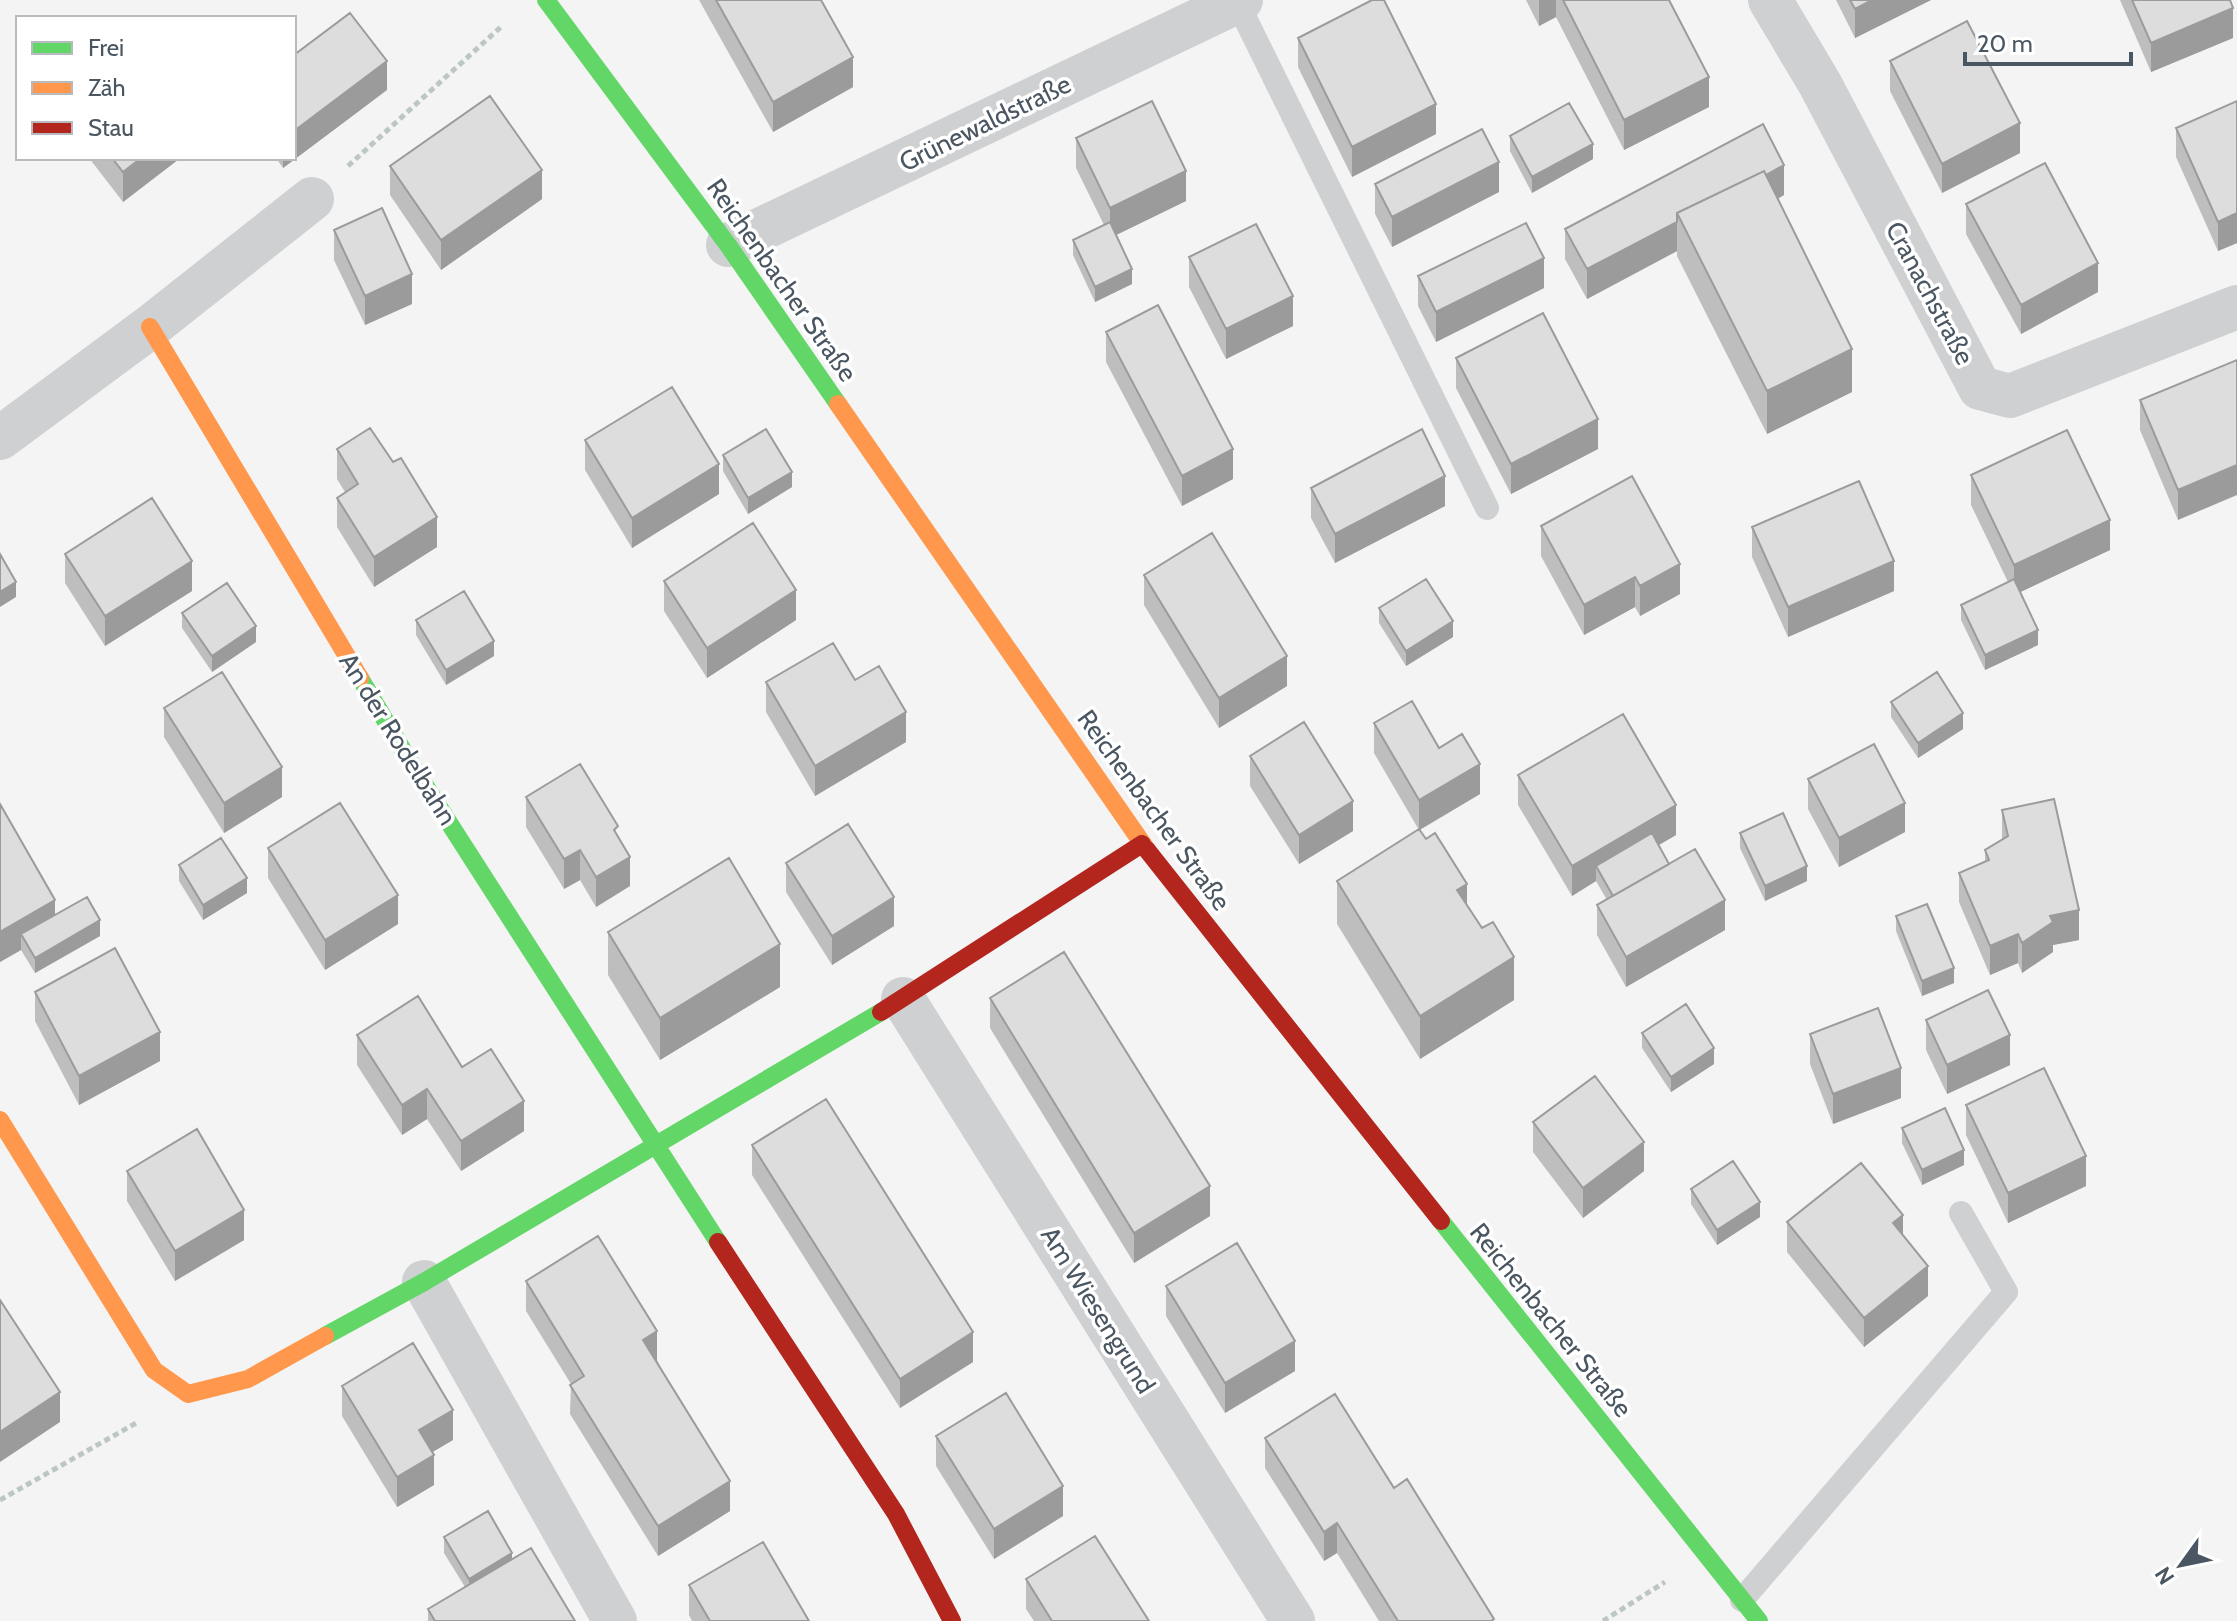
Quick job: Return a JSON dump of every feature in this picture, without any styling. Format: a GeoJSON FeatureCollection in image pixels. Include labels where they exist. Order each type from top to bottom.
{"type":"FeatureCollection","features":[{"type":"Feature","properties":{"kind":"street","name":"Reichenbacher Straße"},"geometry":{"type":"LineString","coordinates":[[546,0],[728,245],[1142,844],[1759,1621]]}},
{"type":"Feature","properties":{"kind":"street","name":"Cranachstraße"},"geometry":{"type":"LineString","coordinates":[[1770,0],[1820,84],[1980,388],[2010,396],[2237,307]]}},
{"type":"Feature","properties":{"kind":"street","name":"Grünewaldstraße"},"geometry":{"type":"LineString","coordinates":[[728,245],[1239,1]]}},
{"type":"Feature","properties":{"kind":"street"},"geometry":{"type":"LineString","coordinates":[[0,438],[150,327],[312,199]]}},
{"type":"Feature","properties":{"kind":"street","name":"An der Rodelbahn"},"geometry":{"type":"LineString","coordinates":[[150,327],[410,762],[655,1146]]}},
{"type":"Feature","properties":{"kind":"street"},"geometry":{"type":"LineString","coordinates":[[0,1120],[154,1370],[188,1394],[248,1379],[424,1282],[903,999],[1142,844]]}},
{"type":"Feature","properties":{"kind":"street","name":"Am Wiesengrund"},"geometry":{"type":"LineString","coordinates":[[903,999],[1293,1621]]}},
{"type":"Feature","properties":{"kind":"street"},"geometry":{"type":"LineString","coordinates":[[655,1146],[896,1514],[952,1621]]}},
{"type":"Feature","properties":{"kind":"street"},"geometry":{"type":"LineString","coordinates":[[424,1282],[615,1621]]}},
{"type":"Feature","properties":{"kind":"lane"},"geometry":{"type":"LineString","coordinates":[[1239,1],[1487,508]]}},
{"type":"Feature","properties":{"kind":"lane"},"geometry":{"type":"LineString","coordinates":[[1742,1600],[2006,1292],[1961,1213]]}},
{"type":"Feature","properties":{"kind":"path"},"geometry":{"type":"LineString","coordinates":[[312,199],[512,17]]}},
{"type":"Feature","properties":{"kind":"path"},"geometry":{"type":"LineString","coordinates":[[0,1500],[188,1394]]}},
{"type":"Feature","properties":{"kind":"path"},"geometry":{"type":"LineString","coordinates":[[1603,1621],[1707,1556]]}},
{"type":"Feature","properties":{"kind":"building"},"geometry":{"type":"Polygon","coordinates":[[[716,0],[821,0],[853,57],[773,102],[716,0]]]}},
{"type":"Feature","properties":{"kind":"building"},"geometry":{"type":"Polygon","coordinates":[[[1372,0],[1384,0],[1436,104],[1352,147],[1298,38],[1372,0]]]}},
{"type":"Feature","properties":{"kind":"building"},"geometry":{"type":"Polygon","coordinates":[[[1563,0],[1669,0],[1709,77],[1624,120],[1563,0]]]}},
{"type":"Feature","properties":{"kind":"building"},"geometry":{"type":"Polygon","coordinates":[[[1850,0],[1872,0],[1855,9],[1850,0]]]}},
{"type":"Feature","properties":{"kind":"building"},"geometry":{"type":"Polygon","coordinates":[[[2132,0],[2230,0],[2233,8],[2151,43],[2132,0]]]}},
{"type":"Feature","properties":{"kind":"building"},"geometry":{"type":"Polygon","coordinates":[[[350,13],[387,61],[296,129],[296,54],[350,13]]]}},
{"type":"Feature","properties":{"kind":"building"},"geometry":{"type":"Polygon","coordinates":[[[1967,21],[2020,123],[1942,164],[1890,61],[1967,21]]]}},
{"type":"Feature","properties":{"kind":"building"},"geometry":{"type":"Polygon","coordinates":[[[490,96],[542,170],[441,240],[390,166],[490,96]]]}},
{"type":"Feature","properties":{"kind":"building"},"geometry":{"type":"Polygon","coordinates":[[[1152,101],[1186,171],[1110,208],[1076,138],[1152,101]]]}},
{"type":"Feature","properties":{"kind":"building"},"geometry":{"type":"Polygon","coordinates":[[[2237,101],[2237,213],[2218,222],[2176,128],[2237,101]]]}},
{"type":"Feature","properties":{"kind":"building"},"geometry":{"type":"Polygon","coordinates":[[[1569,103],[1593,144],[1532,177],[1510,136],[1569,103]]]}},
{"type":"Feature","properties":{"kind":"building"},"geometry":{"type":"Polygon","coordinates":[[[1763,124],[1784,165],[1766,175],[1764,171],[1677,213],[1677,222],[1587,269],[1565,229],[1763,124]]]}},
{"type":"Feature","properties":{"kind":"building"},"geometry":{"type":"Polygon","coordinates":[[[1482,129],[1499,162],[1392,217],[1375,184],[1482,129]]]}},
{"type":"Feature","properties":{"kind":"building"},"geometry":{"type":"Polygon","coordinates":[[[114,160],[138,160],[123,172],[114,160]]]}},
{"type":"Feature","properties":{"kind":"building"},"geometry":{"type":"Polygon","coordinates":[[[2045,163],[2098,263],[2021,305],[1966,204],[2045,163]]]}},
{"type":"Feature","properties":{"kind":"building"},"geometry":{"type":"Polygon","coordinates":[[[1764,171],[1852,349],[1767,391],[1677,213],[1764,171]]]}},
{"type":"Feature","properties":{"kind":"building"},"geometry":{"type":"Polygon","coordinates":[[[382,208],[412,274],[365,296],[334,230],[382,208]]]}},
{"type":"Feature","properties":{"kind":"building"},"geometry":{"type":"Polygon","coordinates":[[[1110,222],[1132,269],[1095,287],[1073,240],[1110,222]]]}},
{"type":"Feature","properties":{"kind":"building"},"geometry":{"type":"Polygon","coordinates":[[[1526,223],[1544,258],[1436,312],[1418,276],[1526,223]]]}},
{"type":"Feature","properties":{"kind":"building"},"geometry":{"type":"Polygon","coordinates":[[[1256,224],[1293,296],[1226,329],[1189,257],[1256,224]]]}},
{"type":"Feature","properties":{"kind":"building"},"geometry":{"type":"Polygon","coordinates":[[[1158,305],[1233,449],[1182,476],[1106,332],[1158,305]]]}},
{"type":"Feature","properties":{"kind":"building"},"geometry":{"type":"Polygon","coordinates":[[[1543,313],[1598,419],[1511,464],[1456,358],[1543,313]]]}},
{"type":"Feature","properties":{"kind":"building"},"geometry":{"type":"Polygon","coordinates":[[[2237,360],[2237,465],[2178,490],[2140,400],[2237,360]]]}},
{"type":"Feature","properties":{"kind":"building"},"geometry":{"type":"Polygon","coordinates":[[[672,387],[719,464],[632,518],[585,440],[672,387]]]}},
{"type":"Feature","properties":{"kind":"building"},"geometry":{"type":"Polygon","coordinates":[[[370,428],[393,462],[401,458],[437,517],[374,557],[337,498],[358,484],[337,449],[370,428]]]}},
{"type":"Feature","properties":{"kind":"building"},"geometry":{"type":"Polygon","coordinates":[[[766,429],[792,472],[748,498],[723,455],[766,429]]]}},
{"type":"Feature","properties":{"kind":"building"},"geometry":{"type":"Polygon","coordinates":[[[1422,429],[1445,476],[1335,534],[1311,488],[1422,429]]]}},
{"type":"Feature","properties":{"kind":"building"},"geometry":{"type":"Polygon","coordinates":[[[2067,430],[2110,520],[2014,565],[1971,475],[2067,430]]]}},
{"type":"Feature","properties":{"kind":"building"},"geometry":{"type":"Polygon","coordinates":[[[1632,476],[1680,564],[1640,586],[1635,577],[1584,605],[1541,526],[1632,476]]]}},
{"type":"Feature","properties":{"kind":"building"},"geometry":{"type":"Polygon","coordinates":[[[1859,481],[1894,561],[1788,607],[1752,527],[1859,481]]]}},
{"type":"Feature","properties":{"kind":"building"},"geometry":{"type":"Polygon","coordinates":[[[152,498],[192,561],[105,616],[65,554],[152,498]]]}},
{"type":"Feature","properties":{"kind":"building"},"geometry":{"type":"Polygon","coordinates":[[[753,523],[796,590],[707,648],[664,581],[753,523]]]}},
{"type":"Feature","properties":{"kind":"building"},"geometry":{"type":"Polygon","coordinates":[[[1212,533],[1287,656],[1219,698],[1144,575],[1212,533]]]}},
{"type":"Feature","properties":{"kind":"building"},"geometry":{"type":"Polygon","coordinates":[[[0,554],[16,582],[0,592],[0,554]]]}},
{"type":"Feature","properties":{"kind":"building"},"geometry":{"type":"Polygon","coordinates":[[[1426,579],[1453,621],[1406,651],[1379,608],[1426,579]]]}},
{"type":"Feature","properties":{"kind":"building"},"geometry":{"type":"Polygon","coordinates":[[[2014,579],[2038,630],[1985,655],[1961,605],[2014,579]]]}},
{"type":"Feature","properties":{"kind":"building"},"geometry":{"type":"Polygon","coordinates":[[[227,583],[256,626],[212,656],[182,613],[227,583]]]}},
{"type":"Feature","properties":{"kind":"building"},"geometry":{"type":"Polygon","coordinates":[[[464,591],[494,641],[446,670],[416,620],[464,591]]]}},
{"type":"Feature","properties":{"kind":"building"},"geometry":{"type":"Polygon","coordinates":[[[833,643],[855,680],[879,666],[906,712],[815,766],[766,682],[833,643]]]}},
{"type":"Feature","properties":{"kind":"building"},"geometry":{"type":"Polygon","coordinates":[[[222,672],[282,767],[224,803],[164,708],[222,672]]]}},
{"type":"Feature","properties":{"kind":"building"},"geometry":{"type":"Polygon","coordinates":[[[1937,672],[1963,713],[1918,743],[1891,702],[1937,672]]]}},
{"type":"Feature","properties":{"kind":"building"},"geometry":{"type":"Polygon","coordinates":[[[1412,701],[1439,748],[1462,734],[1480,764],[1419,800],[1374,723],[1412,701]]]}},
{"type":"Feature","properties":{"kind":"building"},"geometry":{"type":"Polygon","coordinates":[[[1623,714],[1676,805],[1572,866],[1518,775],[1623,714]]]}},
{"type":"Feature","properties":{"kind":"building"},"geometry":{"type":"Polygon","coordinates":[[[1304,722],[1353,801],[1299,835],[1250,756],[1304,722]]]}},
{"type":"Feature","properties":{"kind":"building"},"geometry":{"type":"Polygon","coordinates":[[[1874,744],[1905,803],[1839,838],[1808,779],[1874,744]]]}},
{"type":"Feature","properties":{"kind":"building"},"geometry":{"type":"Polygon","coordinates":[[[580,764],[618,826],[614,830],[630,857],[596,877],[580,850],[564,859],[526,797],[580,764]]]}},
{"type":"Feature","properties":{"kind":"building"},"geometry":{"type":"Polygon","coordinates":[[[2054,799],[2079,910],[2050,916],[2053,922],[2022,943],[2018,934],[1990,946],[1959,873],[1989,860],[1985,850],[2008,836],[2002,810],[2054,799]]]}},
{"type":"Feature","properties":{"kind":"building"},"geometry":{"type":"Polygon","coordinates":[[[340,803],[398,895],[325,940],[268,848],[340,803]]]}},
{"type":"Feature","properties":{"kind":"building"},"geometry":{"type":"Polygon","coordinates":[[[0,804],[55,900],[0,932],[0,804]]]}},
{"type":"Feature","properties":{"kind":"building"},"geometry":{"type":"Polygon","coordinates":[[[1783,813],[1807,866],[1765,886],[1740,833],[1783,813]]]}},
{"type":"Feature","properties":{"kind":"building"},"geometry":{"type":"Polygon","coordinates":[[[848,824],[894,897],[832,936],[786,863],[848,824]]]}},
{"type":"Feature","properties":{"kind":"building"},"geometry":{"type":"Polygon","coordinates":[[[1419,829],[1426,839],[1435,833],[1467,884],[1457,890],[1482,928],[1493,922],[1514,957],[1420,1016],[1337,881],[1419,829]]]}},
{"type":"Feature","properties":{"kind":"building"},"geometry":{"type":"Polygon","coordinates":[[[1652,833],[1669,864],[1613,896],[1596,866],[1652,833]]]}},
{"type":"Feature","properties":{"kind":"building"},"geometry":{"type":"Polygon","coordinates":[[[221,838],[247,878],[203,905],[179,865],[221,838]]]}},
{"type":"Feature","properties":{"kind":"building"},"geometry":{"type":"Polygon","coordinates":[[[1695,849],[1725,900],[1626,957],[1597,905],[1695,849]]]}},
{"type":"Feature","properties":{"kind":"building"},"geometry":{"type":"Polygon","coordinates":[[[729,858],[780,944],[660,1018],[608,932],[729,858]]]}},
{"type":"Feature","properties":{"kind":"building"},"geometry":{"type":"Polygon","coordinates":[[[87,897],[100,920],[35,958],[21,934],[87,897]]]}},
{"type":"Feature","properties":{"kind":"building"},"geometry":{"type":"Polygon","coordinates":[[[1927,904],[1954,968],[1922,981],[1896,916],[1927,904]]]}},
{"type":"Feature","properties":{"kind":"building"},"geometry":{"type":"Polygon","coordinates":[[[115,948],[160,1032],[79,1076],[35,992],[115,948]]]}},
{"type":"Feature","properties":{"kind":"building"},"geometry":{"type":"Polygon","coordinates":[[[1064,952],[1210,1186],[1134,1233],[990,998],[1064,952]]]}},
{"type":"Feature","properties":{"kind":"building"},"geometry":{"type":"Polygon","coordinates":[[[1988,990],[2010,1035],[1947,1065],[1926,1020],[1988,990]]]}},
{"type":"Feature","properties":{"kind":"building"},"geometry":{"type":"Polygon","coordinates":[[[418,996],[462,1067],[491,1049],[524,1101],[461,1141],[427,1089],[402,1105],[357,1035],[418,996]]]}},
{"type":"Feature","properties":{"kind":"building"},"geometry":{"type":"Polygon","coordinates":[[[1686,1004],[1714,1048],[1671,1077],[1642,1033],[1686,1004]]]}},
{"type":"Feature","properties":{"kind":"building"},"geometry":{"type":"Polygon","coordinates":[[[1878,1008],[1901,1068],[1833,1094],[1810,1034],[1878,1008]]]}},
{"type":"Feature","properties":{"kind":"building"},"geometry":{"type":"Polygon","coordinates":[[[2044,1068],[2086,1156],[2008,1193],[1966,1105],[2044,1068]]]}},
{"type":"Feature","properties":{"kind":"building"},"geometry":{"type":"Polygon","coordinates":[[[1595,1076],[1644,1142],[1583,1188],[1533,1122],[1595,1076]]]}},
{"type":"Feature","properties":{"kind":"building"},"geometry":{"type":"Polygon","coordinates":[[[826,1099],[973,1332],[900,1379],[752,1145],[826,1099]]]}},
{"type":"Feature","properties":{"kind":"building"},"geometry":{"type":"Polygon","coordinates":[[[1945,1108],[1964,1150],[1922,1170],[1902,1128],[1945,1108]]]}},
{"type":"Feature","properties":{"kind":"building"},"geometry":{"type":"Polygon","coordinates":[[[197,1129],[244,1210],[175,1251],[127,1171],[197,1129]]]}},
{"type":"Feature","properties":{"kind":"building"},"geometry":{"type":"Polygon","coordinates":[[[1733,1161],[1760,1202],[1717,1230],[1691,1189],[1733,1161]]]}},
{"type":"Feature","properties":{"kind":"building"},"geometry":{"type":"Polygon","coordinates":[[[1861,1163],[1903,1215],[1893,1223],[1928,1266],[1864,1318],[1787,1222],[1861,1163]]]}},
{"type":"Feature","properties":{"kind":"building"},"geometry":{"type":"Polygon","coordinates":[[[598,1236],[657,1331],[643,1340],[730,1481],[658,1526],[570,1385],[584,1376],[526,1281],[598,1236]]]}},
{"type":"Feature","properties":{"kind":"building"},"geometry":{"type":"Polygon","coordinates":[[[1237,1243],[1295,1341],[1225,1383],[1166,1286],[1237,1243]]]}},
{"type":"Feature","properties":{"kind":"building"},"geometry":{"type":"Polygon","coordinates":[[[0,1300],[60,1392],[0,1432],[0,1300]]]}},
{"type":"Feature","properties":{"kind":"building"},"geometry":{"type":"Polygon","coordinates":[[[413,1343],[453,1410],[419,1430],[434,1455],[397,1477],[342,1386],[413,1343]]]}},
{"type":"Feature","properties":{"kind":"building"},"geometry":{"type":"Polygon","coordinates":[[[1006,1393],[1063,1486],[994,1529],[936,1436],[1006,1393]]]}},
{"type":"Feature","properties":{"kind":"building"},"geometry":{"type":"Polygon","coordinates":[[[1335,1394],[1394,1488],[1407,1479],[1494,1619],[1398,1621],[1337,1523],[1324,1532],[1265,1438],[1335,1394]]]}},
{"type":"Feature","properties":{"kind":"building"},"geometry":{"type":"Polygon","coordinates":[[[488,1511],[512,1553],[469,1579],[444,1537],[488,1511]]]}},
{"type":"Feature","properties":{"kind":"building"},"geometry":{"type":"Polygon","coordinates":[[[1095,1536],[1149,1621],[1052,1621],[1026,1579],[1095,1536]]]}},
{"type":"Feature","properties":{"kind":"building"},"geometry":{"type":"Polygon","coordinates":[[[763,1542],[809,1621],[710,1621],[689,1585],[763,1542]]]}},
{"type":"Feature","properties":{"kind":"building"},"geometry":{"type":"Polygon","coordinates":[[[531,1548],[575,1621],[435,1621],[428,1609],[531,1548]]]}},
{"type":"Feature","properties":{"kind":"traffic: fast"},"geometry":{"type":"LineString","coordinates":[[546,0],[728,245],[838,404]]}},
{"type":"Feature","properties":{"kind":"traffic: fast"},"geometry":{"type":"LineString","coordinates":[[360,678],[410,762],[718,1242]]}},
{"type":"Feature","properties":{"kind":"traffic: fast"},"geometry":{"type":"LineString","coordinates":[[325,1336],[424,1282],[881,1012]]}},
{"type":"Feature","properties":{"kind":"traffic: fast"},"geometry":{"type":"LineString","coordinates":[[1441,1221],[1759,1621]]}},
{"type":"Feature","properties":{"kind":"traffic: slow"},"geometry":{"type":"LineString","coordinates":[[150,327],[360,678]]}},
{"type":"Feature","properties":{"kind":"traffic: slow"},"geometry":{"type":"LineString","coordinates":[[838,404],[1147,850]]}},
{"type":"Feature","properties":{"kind":"traffic: slow"},"geometry":{"type":"LineString","coordinates":[[0,1120],[154,1370],[188,1394],[248,1379],[325,1336]]}},
{"type":"Feature","properties":{"kind":"traffic: jam"},"geometry":{"type":"LineString","coordinates":[[881,1012],[1142,844]]}},
{"type":"Feature","properties":{"kind":"traffic: jam"},"geometry":{"type":"LineString","coordinates":[[1147,850],[1441,1221]]}},
{"type":"Feature","properties":{"kind":"traffic: jam"},"geometry":{"type":"LineString","coordinates":[[718,1242],[896,1514],[952,1621]]}}]}
